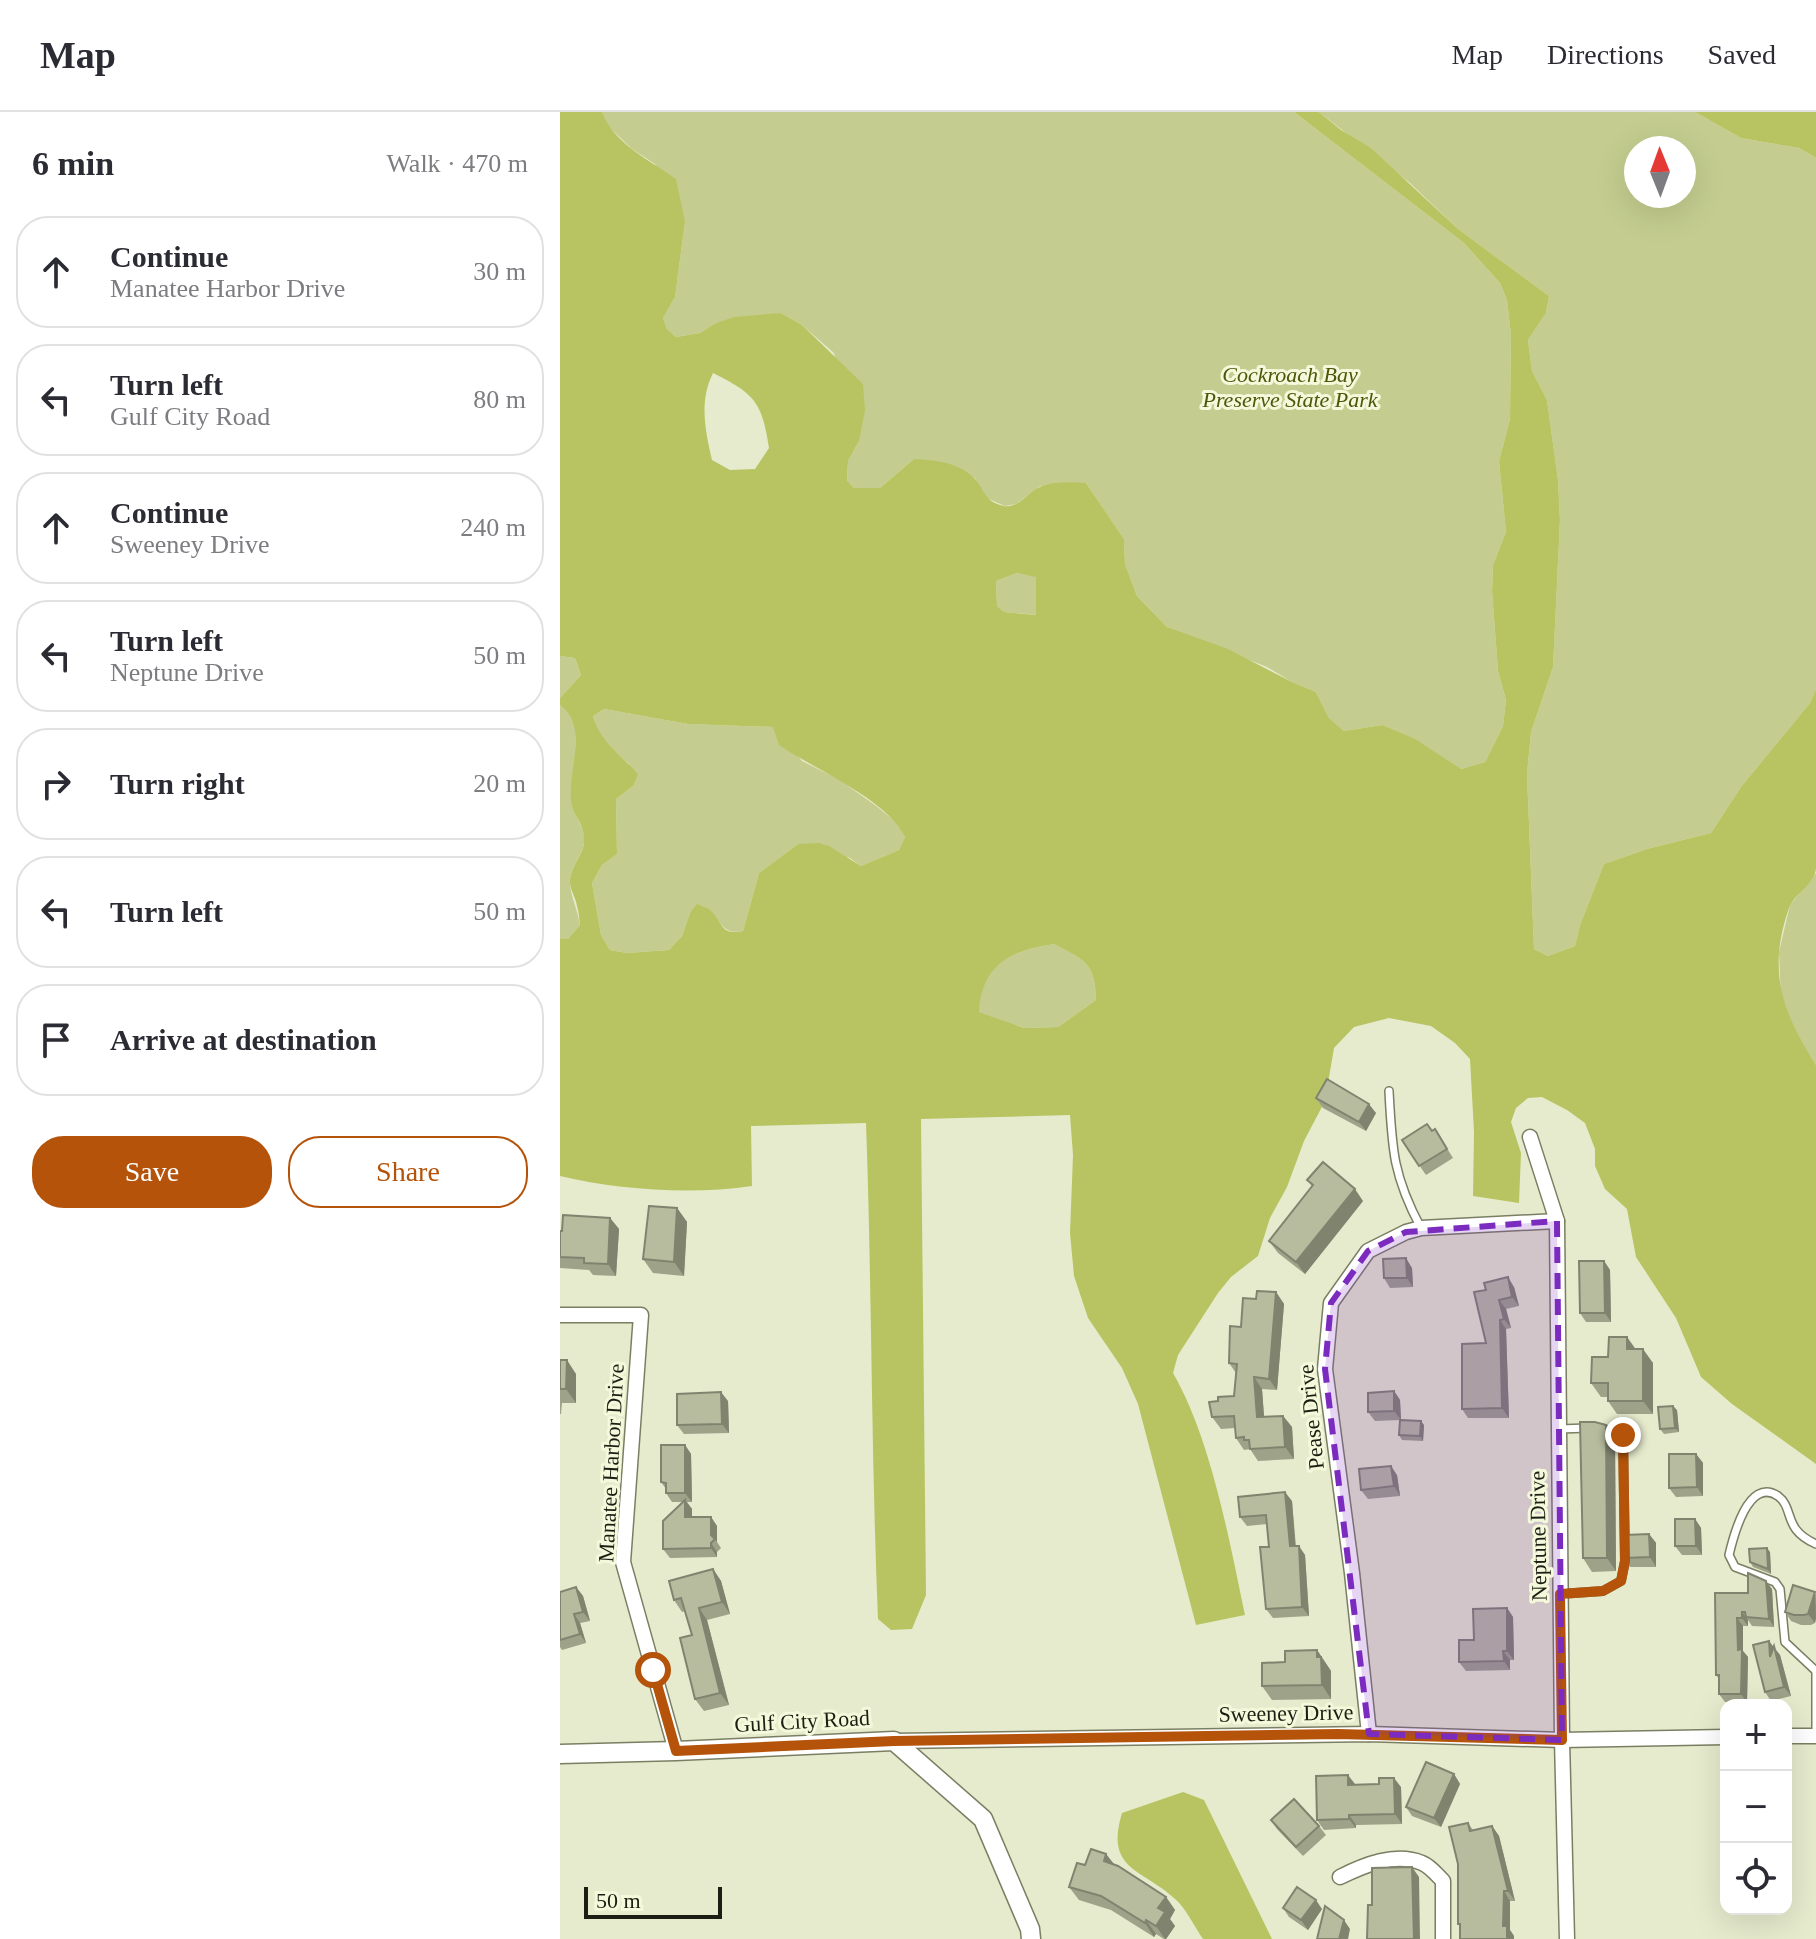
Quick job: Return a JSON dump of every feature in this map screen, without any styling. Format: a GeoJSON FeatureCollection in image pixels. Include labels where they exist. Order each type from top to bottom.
{"type":"FeatureCollection","features":[{"type":"Feature","properties":{"kind":"street","name":"Neptune Drive"},"geometry":{"type":"LineString","coordinates":[[1530,1137],[1557,1221],[1567,1939]]}},
{"type":"Feature","properties":{"kind":"street","name":"Pease Drive"},"geometry":{"type":"LineString","coordinates":[[1369,1734],[1325,1369],[1331,1303],[1368,1251],[1406,1232],[1421,1228],[1557,1221]]}},
{"type":"Feature","properties":{"kind":"street","name":"Manatee Harbor Drive"},"geometry":{"type":"LineString","coordinates":[[560,1315],[641,1315],[623,1562],[676,1751]]}},
{"type":"Feature","properties":{"kind":"street","name":"Sweeney Drive"},"geometry":{"type":"LineString","coordinates":[[894,1741],[1369,1734],[1562,1740],[1720,1737]]}},
{"type":"Feature","properties":{"kind":"street"},"geometry":{"type":"LineString","coordinates":[[1792,1736],[1816,1736]]}},
{"type":"Feature","properties":{"kind":"street","name":"Gulf City Road"},"geometry":{"type":"LineString","coordinates":[[560,1754],[894,1741],[983,1819],[1030,1929],[1031,1939]]}},
{"type":"Feature","properties":{"kind":"street"},"geometry":{"type":"LineString","coordinates":[[1340,1877],[1373,1862],[1400,1859],[1424,1864],[1443,1881],[1443,1939]]}},
{"type":"Feature","properties":{"kind":"lane"},"geometry":{"type":"LineString","coordinates":[[1389,1091],[1391,1142],[1397,1175],[1404,1197],[1421,1228]]}},
{"type":"Feature","properties":{"kind":"lane"},"geometry":{"type":"LineString","coordinates":[[1559,1429],[1603,1428],[1623,1435],[1625,1561],[1621,1581],[1603,1591],[1560,1594]]}},
{"type":"Feature","properties":{"kind":"lane"},"geometry":{"type":"LineString","coordinates":[[1816,1544],[1798,1534],[1784,1504],[1777,1496],[1767,1493],[1746,1504],[1729,1555],[1735,1567],[1775,1582],[1780,1589],[1785,1642],[1816,1672],[1816,1729]]}},
{"type":"Feature","properties":{"kind":"highlighted area"},"geometry":{"type":"Polygon","coordinates":[[[1557,1221],[1562,1740],[1369,1734],[1325,1369],[1331,1303],[1368,1251],[1406,1232],[1557,1221]]]}},
{"type":"Feature","properties":{"kind":"green space","name":"Cockroach Bay Preserve State Park"},"geometry":{"type":"Polygon","coordinates":[[[602,112],[1294,112],[1464,243],[1500,283],[1507,300],[1511,335],[1510,419],[1499,461],[1506,532],[1493,565],[1492,591],[1498,671],[1506,700],[1503,726],[1485,762],[1461,769],[1382,725],[1344,731],[1329,718],[1316,692],[1267,667],[1167,627],[1137,596],[1125,564],[1124,539],[1086,483],[1040,486],[1016,504],[1005,506],[984,497],[975,478],[914,459],[880,488],[854,488],[847,482],[848,461],[859,441],[834,353],[802,325],[781,313],[714,324],[700,333],[676,337],[667,329],[663,318],[675,297],[685,222],[655,164],[632,149],[607,125],[602,112]]]}},
{"type":"Feature","properties":{"kind":"green space"},"geometry":{"type":"Polygon","coordinates":[[[1319,112],[1695,112],[1741,138],[1799,148],[1816,158],[1816,689],[1810,703],[1741,787],[1711,833],[1647,849],[1604,864],[1575,946],[1548,956],[1534,949],[1527,774],[1531,732],[1553,667],[1560,520],[1547,400],[1532,371],[1528,340],[1546,313],[1549,296],[1458,229],[1410,183],[1319,112]]]}},
{"type":"Feature","properties":{"kind":"green space"},"geometry":{"type":"Polygon","coordinates":[[[1017,573],[1036,576],[1037,615],[1004,612],[997,606],[996,581],[1017,573]]]}},
{"type":"Feature","properties":{"kind":"green space"},"geometry":{"type":"Polygon","coordinates":[[[560,656],[575,658],[581,675],[560,698],[560,656]]]}},
{"type":"Feature","properties":{"kind":"green space"},"geometry":{"type":"Polygon","coordinates":[[[560,705],[569,711],[574,720],[576,743],[572,803],[584,837],[583,848],[570,878],[580,925],[568,939],[560,939],[560,705]]]}},
{"type":"Feature","properties":{"kind":"green space"},"geometry":{"type":"Polygon","coordinates":[[[604,709],[688,724],[774,727],[802,761],[838,779],[875,805],[900,825],[905,837],[899,850],[861,866],[850,858],[798,844],[759,873],[743,931],[728,930],[711,911],[690,913],[682,936],[669,950],[627,953],[610,950],[601,935],[592,883],[602,865],[617,854],[616,799],[633,786],[629,764],[607,743],[596,724],[593,716],[604,709]]]}},
{"type":"Feature","properties":{"kind":"green space"},"geometry":{"type":"Polygon","coordinates":[[[1816,873],[1816,1065],[1795,1033],[1781,998],[1779,952],[1790,905],[1816,873]]]}},
{"type":"Feature","properties":{"kind":"green space"},"geometry":{"type":"Polygon","coordinates":[[[1054,944],[1086,964],[1093,978],[1096,1000],[1058,1027],[1024,1028],[978,1012],[985,979],[997,964],[1020,952],[1054,944]]]}},
{"type":"Feature","properties":{"kind":"shaded area"},"geometry":{"type":"Polygon","coordinates":[[[560,112],[602,112],[624,142],[676,179],[685,222],[675,297],[663,318],[667,329],[676,337],[700,333],[734,317],[781,313],[802,325],[863,384],[865,410],[859,441],[848,461],[847,481],[854,488],[880,488],[914,459],[937,461],[960,468],[977,481],[992,501],[1004,506],[1014,505],[1047,484],[1086,483],[1124,539],[1125,564],[1137,596],[1167,627],[1228,649],[1316,692],[1329,718],[1344,731],[1382,725],[1415,739],[1461,769],[1485,762],[1503,726],[1506,700],[1498,671],[1492,591],[1493,565],[1506,532],[1499,461],[1510,419],[1511,335],[1507,300],[1500,283],[1464,243],[1294,112],[1319,112],[1371,148],[1458,229],[1549,296],[1546,313],[1528,340],[1532,371],[1547,400],[1560,520],[1553,667],[1531,732],[1527,774],[1534,949],[1548,956],[1575,946],[1604,864],[1647,849],[1711,833],[1741,787],[1810,703],[1816,689],[1816,868],[1812,879],[1789,908],[1782,931],[1779,971],[1794,1027],[1816,1065],[1816,1464],[1732,1404],[1701,1377],[1676,1318],[1636,1257],[1627,1209],[1605,1189],[1595,1166],[1595,1149],[1585,1123],[1542,1097],[1528,1098],[1516,1108],[1511,1122],[1521,1153],[1519,1203],[1473,1196],[1474,1132],[1470,1059],[1455,1043],[1431,1026],[1389,1018],[1354,1027],[1334,1048],[1325,1101],[1270,1218],[1258,1256],[1231,1277],[1218,1293],[1178,1355],[1173,1373],[1198,1428],[1208,1459],[1245,1615],[1196,1625],[1138,1404],[1122,1368],[1088,1318],[1074,1276],[1070,1233],[1073,1155],[1070,1115],[921,1119],[926,1595],[912,1629],[891,1630],[878,1619],[866,1123],[751,1126],[752,1186],[656,1190],[560,1176],[560,939],[568,939],[580,925],[570,882],[582,851],[584,835],[572,806],[574,726],[569,714],[560,705],[560,698],[581,675],[575,658],[560,656],[560,112]],[[713,373],[705,416],[712,460],[730,470],[755,469],[769,448],[759,410],[747,394],[713,373]],[[1017,573],[996,581],[997,606],[1004,612],[1036,615],[1036,577],[1017,573]],[[604,709],[593,716],[606,741],[638,774],[633,786],[616,799],[617,854],[602,865],[592,883],[601,935],[610,950],[627,953],[669,950],[682,936],[690,913],[697,904],[710,910],[725,929],[743,931],[759,873],[798,844],[829,846],[861,866],[899,850],[905,837],[896,823],[867,798],[779,745],[773,727],[688,724],[604,709]],[[1054,944],[1012,956],[992,971],[981,996],[979,1012],[1024,1028],[1058,1027],[1096,1000],[1093,978],[1081,959],[1054,944]]]}},
{"type":"Feature","properties":{"kind":"shaded area"},"geometry":{"type":"Polygon","coordinates":[[[1695,112],[1816,112],[1816,158],[1799,148],[1741,138],[1695,112]]]}},
{"type":"Feature","properties":{"kind":"shaded area"},"geometry":{"type":"Polygon","coordinates":[[[1183,1792],[1204,1800],[1272,1939],[1203,1939],[1178,1902],[1129,1866],[1122,1857],[1118,1832],[1122,1813],[1183,1792]]]}},
{"type":"Feature","properties":{"kind":"building"},"geometry":{"type":"Polygon","coordinates":[[[1327,1079],[1369,1104],[1359,1122],[1316,1098],[1327,1079]]]}},
{"type":"Feature","properties":{"kind":"building"},"geometry":{"type":"Polygon","coordinates":[[[1427,1124],[1432,1131],[1435,1129],[1447,1149],[1419,1166],[1402,1140],[1427,1124]]]}},
{"type":"Feature","properties":{"kind":"building"},"geometry":{"type":"Polygon","coordinates":[[[1323,1162],[1355,1189],[1296,1262],[1269,1241],[1313,1185],[1307,1180],[1323,1162]]]}},
{"type":"Feature","properties":{"kind":"building"},"geometry":{"type":"Polygon","coordinates":[[[649,1206],[677,1208],[674,1262],[643,1259],[649,1206]]]}},
{"type":"Feature","properties":{"kind":"building"},"geometry":{"type":"Polygon","coordinates":[[[563,1215],[610,1218],[608,1264],[584,1263],[584,1258],[560,1257],[563,1215]]]}},
{"type":"Feature","properties":{"kind":"building"},"geometry":{"type":"Polygon","coordinates":[[[1406,1258],[1407,1278],[1384,1278],[1383,1259],[1406,1258]]]}},
{"type":"Feature","properties":{"kind":"building"},"geometry":{"type":"Polygon","coordinates":[[[1579,1261],[1604,1261],[1605,1313],[1580,1313],[1579,1261]]]}},
{"type":"Feature","properties":{"kind":"building"},"geometry":{"type":"Polygon","coordinates":[[[1508,1277],[1512,1297],[1499,1300],[1504,1319],[1500,1320],[1502,1408],[1462,1409],[1462,1344],[1486,1343],[1474,1292],[1486,1290],[1484,1283],[1508,1277]]]}},
{"type":"Feature","properties":{"kind":"building"},"geometry":{"type":"Polygon","coordinates":[[[1257,1291],[1276,1292],[1269,1379],[1254,1377],[1257,1417],[1283,1416],[1285,1447],[1250,1449],[1249,1440],[1236,1438],[1234,1416],[1212,1417],[1209,1402],[1218,1401],[1218,1397],[1234,1396],[1237,1364],[1229,1363],[1230,1326],[1241,1327],[1243,1298],[1256,1299],[1257,1291]]]}},
{"type":"Feature","properties":{"kind":"building"},"geometry":{"type":"Polygon","coordinates":[[[1609,1337],[1627,1337],[1627,1349],[1643,1349],[1643,1401],[1608,1401],[1608,1383],[1591,1383],[1592,1357],[1608,1357],[1609,1337]]]}},
{"type":"Feature","properties":{"kind":"building"},"geometry":{"type":"Polygon","coordinates":[[[560,1360],[567,1360],[566,1389],[560,1389],[560,1360]]]}},
{"type":"Feature","properties":{"kind":"building"},"geometry":{"type":"Polygon","coordinates":[[[1394,1391],[1394,1411],[1368,1412],[1368,1393],[1394,1391]]]}},
{"type":"Feature","properties":{"kind":"building"},"geometry":{"type":"Polygon","coordinates":[[[721,1392],[722,1424],[677,1425],[677,1394],[721,1392]]]}},
{"type":"Feature","properties":{"kind":"building"},"geometry":{"type":"Polygon","coordinates":[[[1673,1406],[1675,1428],[1660,1429],[1658,1407],[1673,1406]]]}},
{"type":"Feature","properties":{"kind":"building"},"geometry":{"type":"Polygon","coordinates":[[[1400,1420],[1421,1421],[1420,1436],[1399,1435],[1400,1420]]]}},
{"type":"Feature","properties":{"kind":"building"},"geometry":{"type":"Polygon","coordinates":[[[1580,1422],[1606,1425],[1607,1558],[1583,1558],[1580,1422]]]}},
{"type":"Feature","properties":{"kind":"building"},"geometry":{"type":"Polygon","coordinates":[[[661,1445],[685,1445],[685,1493],[666,1493],[666,1483],[661,1482],[661,1445]]]}},
{"type":"Feature","properties":{"kind":"building"},"geometry":{"type":"Polygon","coordinates":[[[1669,1454],[1696,1454],[1697,1487],[1669,1488],[1669,1454]]]}},
{"type":"Feature","properties":{"kind":"building"},"geometry":{"type":"Polygon","coordinates":[[[1391,1466],[1394,1486],[1361,1490],[1359,1469],[1391,1466]]]}},
{"type":"Feature","properties":{"kind":"building"},"geometry":{"type":"Polygon","coordinates":[[[1285,1492],[1290,1546],[1299,1546],[1302,1607],[1266,1609],[1260,1547],[1269,1547],[1266,1515],[1240,1517],[1238,1497],[1285,1492]]]}},
{"type":"Feature","properties":{"kind":"building"},"geometry":{"type":"Polygon","coordinates":[[[685,1500],[685,1517],[711,1517],[711,1535],[715,1539],[711,1548],[663,1549],[663,1521],[685,1500]]]}},
{"type":"Feature","properties":{"kind":"building"},"geometry":{"type":"Polygon","coordinates":[[[1675,1519],[1695,1519],[1696,1546],[1675,1546],[1675,1519]]]}},
{"type":"Feature","properties":{"kind":"building"},"geometry":{"type":"Polygon","coordinates":[[[1649,1534],[1650,1557],[1624,1558],[1625,1535],[1649,1534]]]}},
{"type":"Feature","properties":{"kind":"building"},"geometry":{"type":"Polygon","coordinates":[[[1767,1548],[1768,1569],[1750,1562],[1749,1549],[1767,1548]]]}},
{"type":"Feature","properties":{"kind":"building"},"geometry":{"type":"Polygon","coordinates":[[[713,1569],[722,1602],[699,1608],[720,1693],[695,1699],[680,1638],[692,1635],[681,1598],[674,1600],[669,1581],[713,1569]]]}},
{"type":"Feature","properties":{"kind":"building"},"geometry":{"type":"Polygon","coordinates":[[[1748,1573],[1766,1581],[1769,1619],[1746,1617],[1745,1612],[1742,1612],[1742,1618],[1737,1618],[1738,1650],[1742,1649],[1741,1694],[1719,1694],[1715,1593],[1748,1593],[1748,1573]]]}},
{"type":"Feature","properties":{"kind":"building"},"geometry":{"type":"Polygon","coordinates":[[[1793,1585],[1815,1592],[1808,1614],[1785,1612],[1793,1585]]]}},
{"type":"Feature","properties":{"kind":"building"},"geometry":{"type":"Polygon","coordinates":[[[576,1587],[583,1612],[574,1614],[580,1634],[560,1640],[560,1592],[576,1587]]]}},
{"type":"Feature","properties":{"kind":"building"},"geometry":{"type":"Polygon","coordinates":[[[1507,1608],[1507,1651],[1503,1651],[1504,1661],[1459,1662],[1459,1640],[1474,1640],[1473,1609],[1507,1608]]]}},
{"type":"Feature","properties":{"kind":"building"},"geometry":{"type":"Polygon","coordinates":[[[1769,1641],[1770,1657],[1774,1646],[1784,1687],[1765,1692],[1753,1645],[1769,1641]]]}},
{"type":"Feature","properties":{"kind":"building"},"geometry":{"type":"Polygon","coordinates":[[[1317,1650],[1317,1657],[1321,1657],[1322,1685],[1262,1686],[1262,1663],[1285,1662],[1285,1651],[1317,1650]]]}},
{"type":"Feature","properties":{"kind":"building"},"geometry":{"type":"Polygon","coordinates":[[[1426,1762],[1454,1774],[1434,1818],[1406,1807],[1426,1762]]]}},
{"type":"Feature","properties":{"kind":"building"},"geometry":{"type":"Polygon","coordinates":[[[1348,1775],[1348,1785],[1379,1784],[1379,1778],[1394,1778],[1395,1814],[1349,1815],[1349,1819],[1317,1820],[1316,1776],[1348,1775]]]}},
{"type":"Feature","properties":{"kind":"building"},"geometry":{"type":"Polygon","coordinates":[[[1294,1799],[1319,1826],[1296,1847],[1271,1820],[1294,1799]]]}},
{"type":"Feature","properties":{"kind":"building"},"geometry":{"type":"Polygon","coordinates":[[[1468,1823],[1470,1831],[1492,1826],[1508,1891],[1504,1891],[1503,1926],[1507,1926],[1507,1939],[1460,1939],[1458,1864],[1449,1827],[1468,1823]]]}},
{"type":"Feature","properties":{"kind":"building"},"geometry":{"type":"Polygon","coordinates":[[[1091,1849],[1106,1854],[1104,1861],[1118,1866],[1166,1897],[1158,1908],[1165,1912],[1156,1926],[1146,1920],[1145,1923],[1101,1896],[1069,1887],[1077,1863],[1085,1865],[1091,1849]]]}},
{"type":"Feature","properties":{"kind":"building"},"geometry":{"type":"Polygon","coordinates":[[[1412,1867],[1414,1939],[1367,1939],[1368,1905],[1372,1905],[1372,1868],[1412,1867]]]}},
{"type":"Feature","properties":{"kind":"building"},"geometry":{"type":"Polygon","coordinates":[[[1297,1887],[1316,1900],[1301,1920],[1283,1908],[1297,1887]]]}},
{"type":"Feature","properties":{"kind":"building"},"geometry":{"type":"Polygon","coordinates":[[[1325,1906],[1344,1920],[1339,1939],[1317,1939],[1325,1906]]]}},
{"type":"Feature","properties":{"kind":"route"},"geometry":{"type":"LineString","coordinates":[[653,1670],[676,1751],[894,1741],[1338,1734],[1562,1740],[1560,1594],[1603,1591],[1621,1581],[1625,1561],[1623,1435]]}}]}
